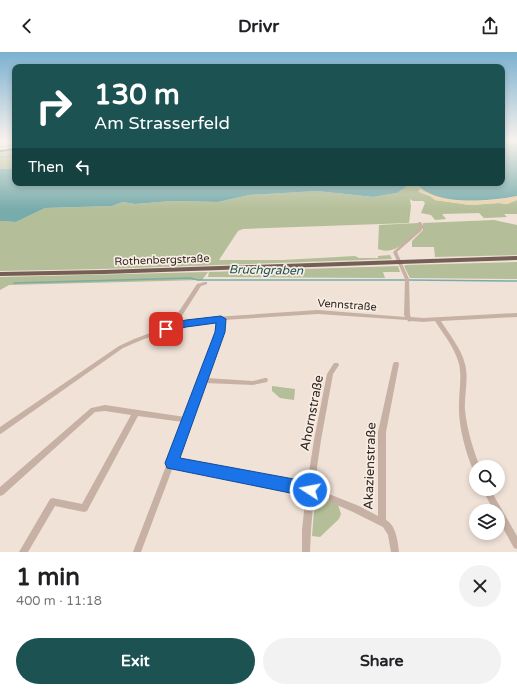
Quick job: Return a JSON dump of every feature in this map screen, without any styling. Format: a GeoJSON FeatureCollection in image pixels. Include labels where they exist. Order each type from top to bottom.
{"type":"FeatureCollection","features":[{"type":"Feature","properties":{"kind":"main road","name":"Rothenbergstraße"},"geometry":{"type":"LineString","coordinates":[[0,274],[111,272],[517,258]]}},
{"type":"Feature","properties":{"kind":"street"},"geometry":{"type":"LineString","coordinates":[[409,320],[407,315],[407,278],[394,252],[420,230],[422,227],[420,222]]}},
{"type":"Feature","properties":{"kind":"street"},"geometry":{"type":"LineString","coordinates":[[175,326],[175,322],[199,285],[205,283]]}},
{"type":"Feature","properties":{"kind":"street","name":"Vennstraße"},"geometry":{"type":"LineString","coordinates":[[0,431],[121,347],[175,326],[221,319],[318,312],[438,321],[517,315]]}},
{"type":"Feature","properties":{"kind":"street"},"geometry":{"type":"LineString","coordinates":[[137,552],[220,332],[221,319]]}},
{"type":"Feature","properties":{"kind":"street"},"geometry":{"type":"LineString","coordinates":[[438,321],[455,347],[462,363],[464,373],[462,411],[467,439],[474,460]]}},
{"type":"Feature","properties":{"kind":"street","name":"Akazienstraße"},"geometry":{"type":"LineString","coordinates":[[382,521],[382,432],[396,364]]}},
{"type":"Feature","properties":{"kind":"street","name":"Ahornstraße"},"geometry":{"type":"LineString","coordinates":[[306,552],[306,525],[310,490],[330,374],[336,366]]}},
{"type":"Feature","properties":{"kind":"street"},"geometry":{"type":"LineString","coordinates":[[202,380],[253,383],[265,380]]}},
{"type":"Feature","properties":{"kind":"street"},"geometry":{"type":"LineString","coordinates":[[0,492],[93,410],[105,408],[188,420]]}},
{"type":"Feature","properties":{"kind":"street"},"geometry":{"type":"LineString","coordinates":[[23,552],[53,502],[84,508],[136,412]]}},
{"type":"Feature","properties":{"kind":"street","name":"Akazienstraße"},"geometry":{"type":"LineString","coordinates":[[171,463],[310,490],[382,521],[392,534],[395,552]]}},
{"type":"Feature","properties":{"kind":"street"},"geometry":{"type":"LineString","coordinates":[[490,496],[513,531],[517,545]]}},
{"type":"Feature","properties":{"kind":"green space"},"geometry":{"type":"Polygon","coordinates":[[[0,163],[12,163],[12,168],[0,169],[0,163]]]}},
{"type":"Feature","properties":{"kind":"green space"},"geometry":{"type":"Polygon","coordinates":[[[404,186],[418,186],[421,189],[419,192],[430,196],[435,200],[470,205],[499,203],[507,204],[517,200],[517,214],[504,214],[507,217],[484,218],[479,213],[442,214],[446,219],[435,220],[431,215],[421,213],[425,203],[423,201],[413,201],[410,199],[411,206],[409,223],[243,229],[238,231],[219,260],[283,260],[355,256],[359,258],[378,258],[378,256],[390,255],[392,259],[0,271],[0,221],[16,222],[45,208],[112,206],[123,202],[135,204],[172,201],[218,202],[249,195],[317,191],[373,197],[397,193],[404,186]]]}},
{"type":"Feature","properties":{"kind":"green space"},"geometry":{"type":"Polygon","coordinates":[[[494,220],[517,225],[517,255],[435,257],[434,247],[412,247],[412,241],[423,230],[423,223],[494,220]]]}},
{"type":"Feature","properties":{"kind":"green space"},"geometry":{"type":"Polygon","coordinates":[[[419,223],[421,226],[419,230],[400,246],[395,249],[384,251],[378,249],[379,225],[419,223]]]}},
{"type":"Feature","properties":{"kind":"green space"},"geometry":{"type":"Polygon","coordinates":[[[517,262],[517,279],[410,278],[404,266],[406,265],[517,262]]]}},
{"type":"Feature","properties":{"kind":"green space"},"geometry":{"type":"Polygon","coordinates":[[[398,266],[400,272],[383,272],[385,278],[208,277],[209,272],[398,266]]]}},
{"type":"Feature","properties":{"kind":"green space"},"geometry":{"type":"Polygon","coordinates":[[[208,272],[202,280],[9,285],[0,290],[0,277],[208,272]]]}},
{"type":"Feature","properties":{"kind":"green space"},"geometry":{"type":"Polygon","coordinates":[[[272,386],[295,389],[294,400],[280,398],[272,391],[272,386]]]}},
{"type":"Feature","properties":{"kind":"green space"},"geometry":{"type":"Polygon","coordinates":[[[325,500],[338,505],[341,514],[339,519],[320,537],[312,536],[314,511],[318,503],[325,500]]]}},
{"type":"Feature","properties":{"kind":"sand"},"geometry":{"type":"Polygon","coordinates":[[[421,189],[432,194],[456,199],[480,201],[517,196],[517,200],[507,204],[499,203],[470,205],[435,200],[418,191],[421,189]]]}},
{"type":"Feature","properties":{"kind":"water"},"geometry":{"type":"Polygon","coordinates":[[[505,163],[517,163],[517,196],[464,200],[449,199],[424,191],[419,186],[505,186],[505,163]]]}},
{"type":"Feature","properties":{"kind":"water"},"geometry":{"type":"Polygon","coordinates":[[[12,168],[12,186],[406,187],[397,193],[373,197],[317,191],[249,195],[218,202],[172,201],[135,204],[123,202],[112,206],[45,208],[16,222],[0,221],[0,169],[12,168]]]}},
{"type":"Feature","properties":{"kind":"waterway","name":"Bruchgraben"},"geometry":{"type":"LineString","coordinates":[[14,283],[190,278],[198,280],[405,280]]}},
{"type":"Feature","properties":{"kind":"waterway","name":"Bruchgraben"},"geometry":{"type":"LineString","coordinates":[[409,280],[517,281]]}},
{"type":"Feature","properties":{"kind":"route"},"geometry":{"type":"LineString","coordinates":[[166,329],[186,323],[221,319],[220,332],[171,463],[310,490]]}}]}
